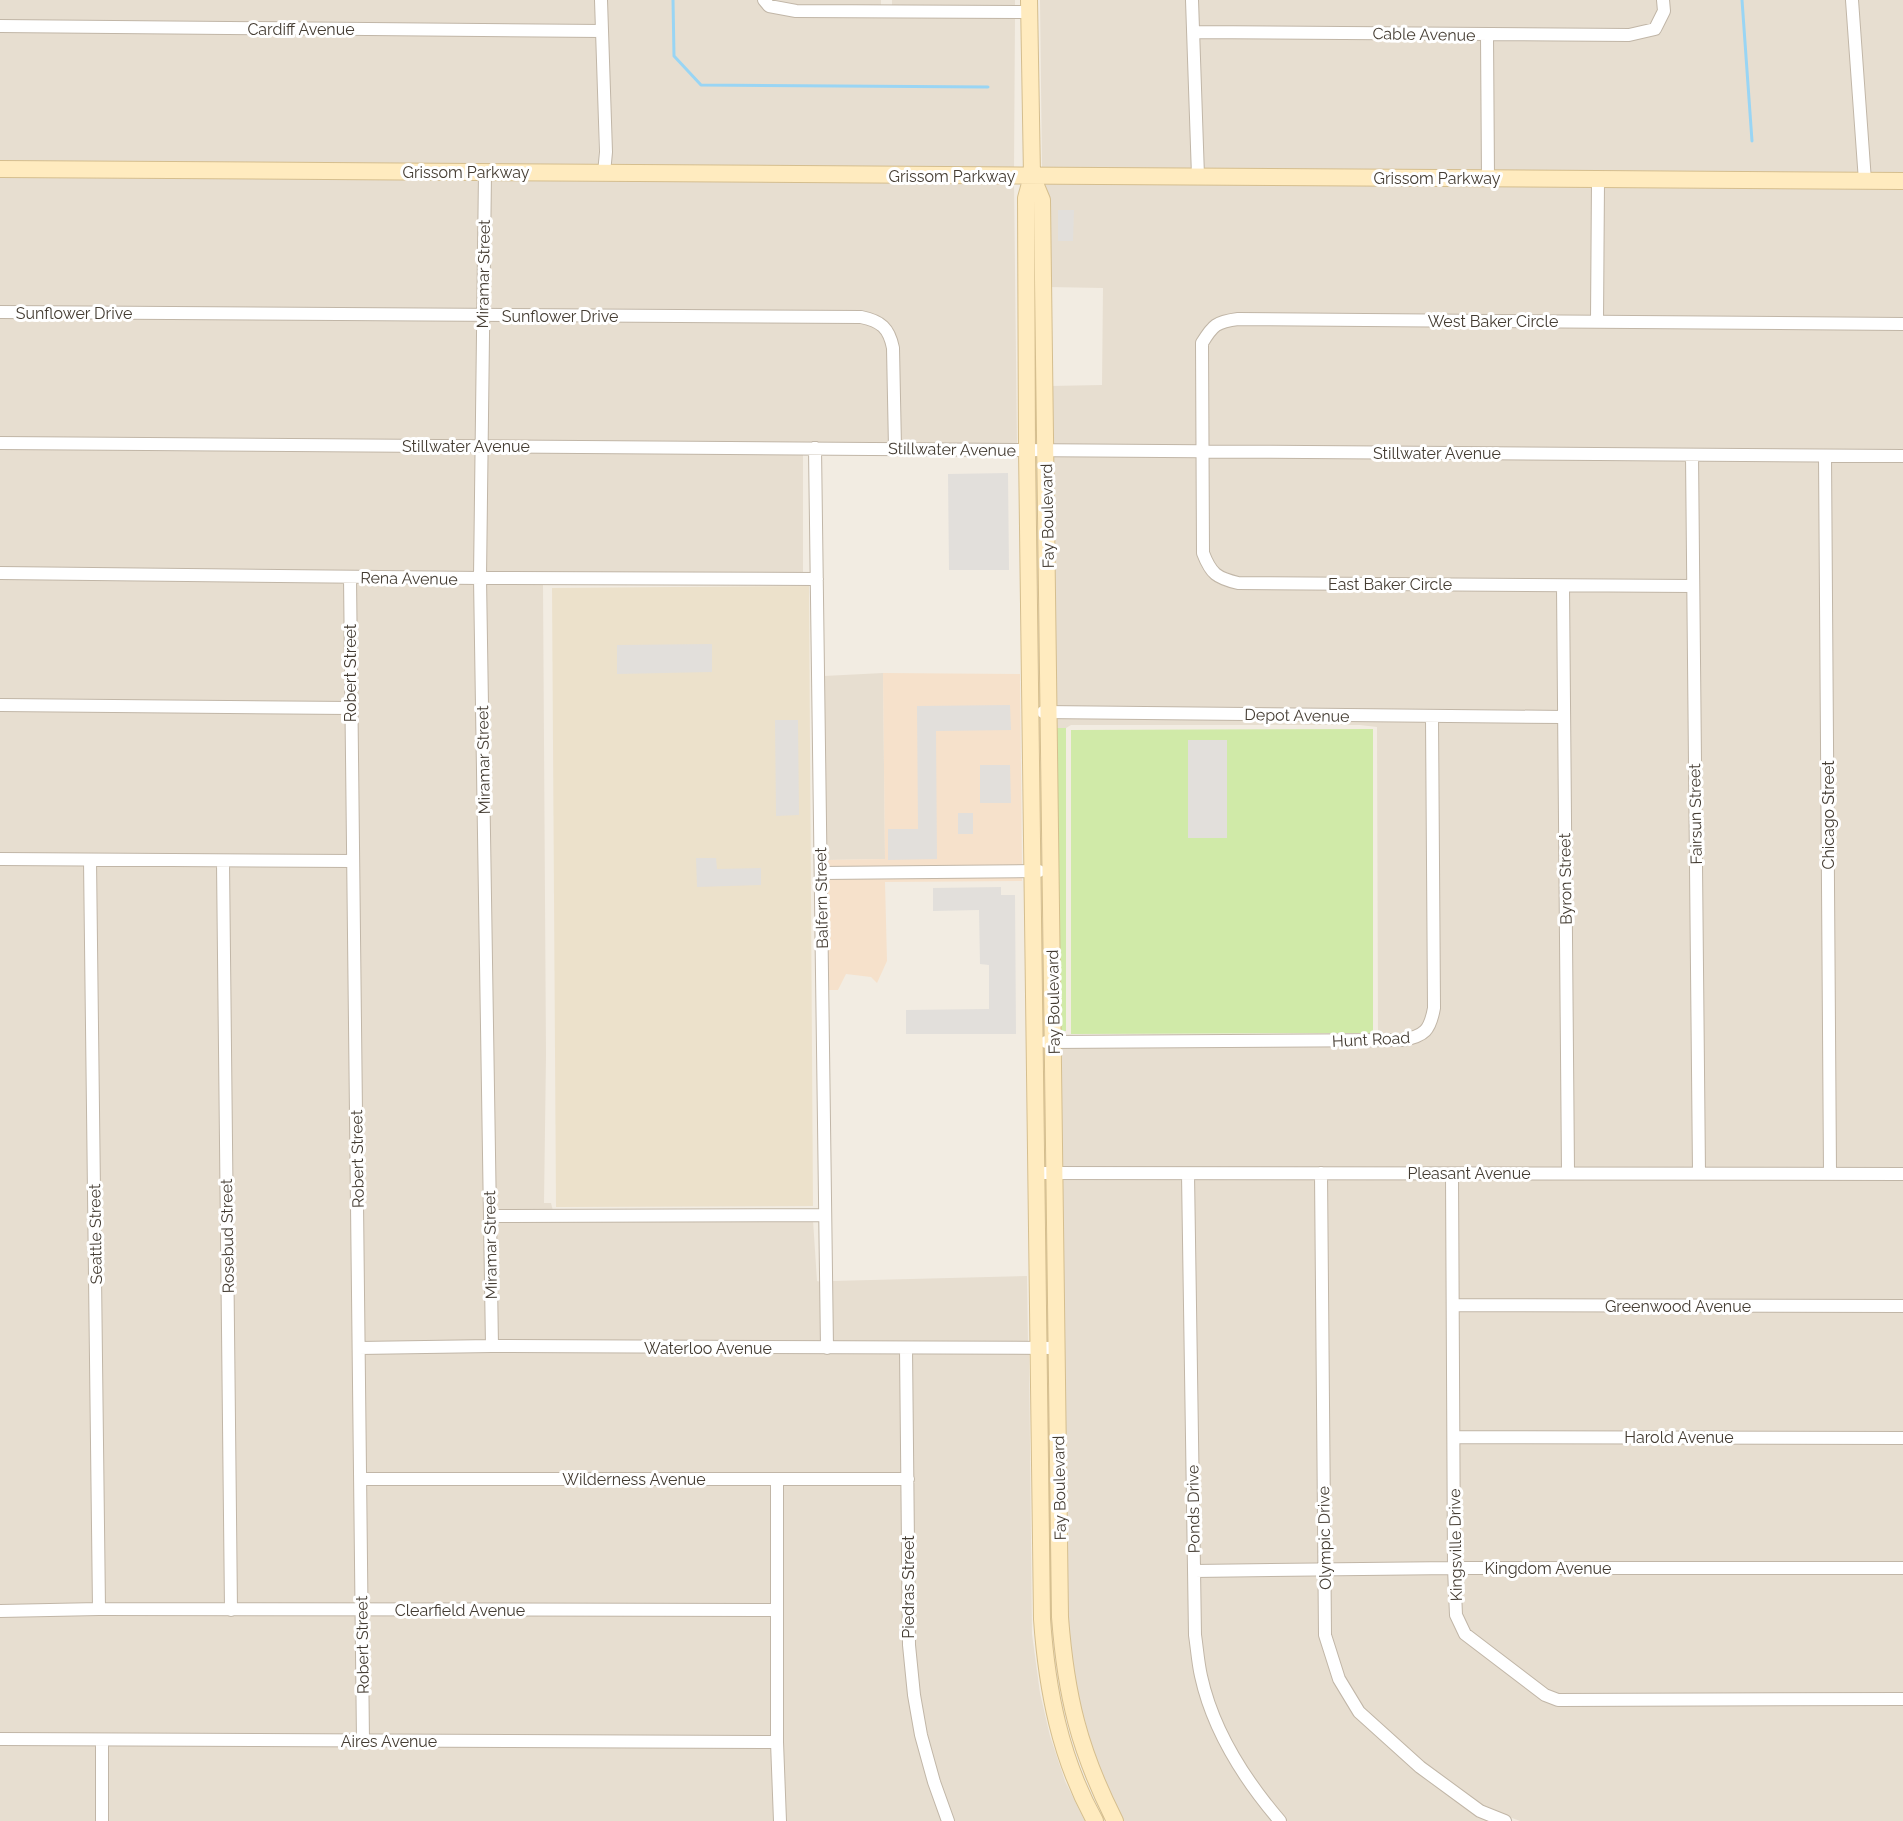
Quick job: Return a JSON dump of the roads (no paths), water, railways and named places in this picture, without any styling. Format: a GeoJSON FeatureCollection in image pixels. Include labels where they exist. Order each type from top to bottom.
{"type":"FeatureCollection","features":[{"type":"Feature","properties":{"kind":"main road","name":"Fay Boulevard"},"geometry":{"type":"LineString","coordinates":[[1029,6],[1032,176],[1026,198],[1027,450],[1041,1575],[1044,1656],[1052,1707],[1066,1756],[1085,1804],[1095,1821]]}},
{"type":"Feature","properties":{"kind":"main road","name":"Grissom Parkway"},"geometry":{"type":"LineString","coordinates":[[0,169],[1488,178],[1598,181],[1903,181]]}},
{"type":"Feature","properties":{"kind":"main road","name":"Fay Boulevard"},"geometry":{"type":"LineString","coordinates":[[1032,176],[1042,200],[1060,1574],[1063,1652],[1072,1710],[1085,1756],[1115,1821]]}},
{"type":"Feature","properties":{"kind":"street"},"geometry":{"type":"LineString","coordinates":[[602,0],[606,152],[604,173]]}},
{"type":"Feature","properties":{"kind":"street"},"geometry":{"type":"LineString","coordinates":[[764,0],[770,6],[796,11],[887,5],[1029,6]]}},
{"type":"Feature","properties":{"kind":"street"},"geometry":{"type":"LineString","coordinates":[[1192,0],[1198,176]]}},
{"type":"Feature","properties":{"kind":"street","name":"Cable Avenue"},"geometry":{"type":"LineString","coordinates":[[1193,32],[1629,34],[1655,28],[1664,11],[1663,0]]}},
{"type":"Feature","properties":{"kind":"street"},"geometry":{"type":"LineString","coordinates":[[1852,0],[1865,181]]}},
{"type":"Feature","properties":{"kind":"street","name":"Cardiff Avenue"},"geometry":{"type":"LineString","coordinates":[[0,26],[602,31]]}},
{"type":"Feature","properties":{"kind":"street"},"geometry":{"type":"LineString","coordinates":[[1487,35],[1488,178]]}},
{"type":"Feature","properties":{"kind":"street","name":"Miramar Street"},"geometry":{"type":"LineString","coordinates":[[485,173],[480,578],[492,1346]]}},
{"type":"Feature","properties":{"kind":"street"},"geometry":{"type":"LineString","coordinates":[[1597,321],[1598,181]]}},
{"type":"Feature","properties":{"kind":"street","name":"Sunflower Drive"},"geometry":{"type":"LineString","coordinates":[[0,312],[861,317],[874,319],[886,327],[893,348],[895,448]]}},
{"type":"Feature","properties":{"kind":"street","name":"West Baker Circle"},"geometry":{"type":"LineString","coordinates":[[1203,451],[1202,343],[1212,327],[1222,321],[1250,319],[1903,324]]}},
{"type":"Feature","properties":{"kind":"street","name":"Stillwater Avenue"},"geometry":{"type":"LineString","coordinates":[[0,443],[1903,456]]}},
{"type":"Feature","properties":{"kind":"street","name":"Balfern Street"},"geometry":{"type":"LineString","coordinates":[[815,448],[828,1348]]}},
{"type":"Feature","properties":{"kind":"street","name":"East Baker Circle"},"geometry":{"type":"LineString","coordinates":[[1203,451],[1203,553],[1209,568],[1221,579],[1238,583],[1693,586]]}},
{"type":"Feature","properties":{"kind":"street","name":"Fairsun Street"},"geometry":{"type":"LineString","coordinates":[[1692,455],[1699,1173]]}},
{"type":"Feature","properties":{"kind":"street","name":"Chicago Street"},"geometry":{"type":"LineString","coordinates":[[1825,456],[1830,1173]]}},
{"type":"Feature","properties":{"kind":"street","name":"Rena Avenue"},"geometry":{"type":"LineString","coordinates":[[0,573],[818,579]]}},
{"type":"Feature","properties":{"kind":"street","name":"Robert Street"},"geometry":{"type":"LineString","coordinates":[[350,577],[363,1741]]}},
{"type":"Feature","properties":{"kind":"street","name":"Byron Street"},"geometry":{"type":"LineString","coordinates":[[1563,586],[1568,1172]]}},
{"type":"Feature","properties":{"kind":"street"},"geometry":{"type":"LineString","coordinates":[[0,705],[350,708]]}},
{"type":"Feature","properties":{"kind":"street","name":"Depot Avenue"},"geometry":{"type":"LineString","coordinates":[[1031,712],[1563,717]]}},
{"type":"Feature","properties":{"kind":"street","name":"Hunt Road"},"geometry":{"type":"LineString","coordinates":[[1034,1041],[1402,1040],[1416,1038],[1426,1030],[1431,1022],[1434,1008],[1432,717]]}},
{"type":"Feature","properties":{"kind":"street"},"geometry":{"type":"LineString","coordinates":[[0,860],[353,861]]}},
{"type":"Feature","properties":{"kind":"street","name":"Seattle Street"},"geometry":{"type":"LineString","coordinates":[[90,860],[99,1609]]}},
{"type":"Feature","properties":{"kind":"street","name":"Rosebud Street"},"geometry":{"type":"LineString","coordinates":[[223,862],[231,1610]]}},
{"type":"Feature","properties":{"kind":"street"},"geometry":{"type":"LineString","coordinates":[[821,873],[1051,871]]}},
{"type":"Feature","properties":{"kind":"street","name":"Pleasant Avenue"},"geometry":{"type":"LineString","coordinates":[[1035,1173],[1903,1174]]}},
{"type":"Feature","properties":{"kind":"street","name":"Olympic Drive"},"geometry":{"type":"LineString","coordinates":[[1321,1173],[1325,1635],[1339,1679],[1359,1712],[1429,1773],[1480,1811],[1505,1821]]}},
{"type":"Feature","properties":{"kind":"street","name":"Ponds Drive"},"geometry":{"type":"LineString","coordinates":[[1188,1174],[1195,1635],[1201,1677],[1217,1724],[1235,1760],[1251,1785],[1280,1821]]}},
{"type":"Feature","properties":{"kind":"street","name":"Kingsville Drive"},"geometry":{"type":"LineString","coordinates":[[1452,1174],[1454,1568],[1456,1615],[1465,1634],[1545,1695],[1558,1700],[1903,1699]]}},
{"type":"Feature","properties":{"kind":"street"},"geometry":{"type":"LineString","coordinates":[[490,1216],[825,1215]]}},
{"type":"Feature","properties":{"kind":"street","name":"Greenwood Avenue"},"geometry":{"type":"LineString","coordinates":[[1453,1305],[1903,1306]]}},
{"type":"Feature","properties":{"kind":"street","name":"Waterloo Avenue"},"geometry":{"type":"LineString","coordinates":[[359,1348],[492,1346],[1057,1348]]}},
{"type":"Feature","properties":{"kind":"street","name":"Piedras Street"},"geometry":{"type":"LineString","coordinates":[[906,1348],[909,1645],[914,1695],[934,1782],[948,1821]]}},
{"type":"Feature","properties":{"kind":"street","name":"Harold Avenue"},"geometry":{"type":"LineString","coordinates":[[1455,1437],[1903,1438]]}},
{"type":"Feature","properties":{"kind":"street","name":"Wilderness Avenue"},"geometry":{"type":"LineString","coordinates":[[360,1479],[908,1479]]}},
{"type":"Feature","properties":{"kind":"street"},"geometry":{"type":"LineString","coordinates":[[777,1479],[777,1742],[780,1821]]}},
{"type":"Feature","properties":{"kind":"street","name":"Kingdom Avenue"},"geometry":{"type":"LineString","coordinates":[[1194,1571],[1454,1568],[1903,1568]]}},
{"type":"Feature","properties":{"kind":"street"},"geometry":{"type":"LineString","coordinates":[[1041,1575],[1060,1574]]}},
{"type":"Feature","properties":{"kind":"street","name":"Clearfield Avenue"},"geometry":{"type":"LineString","coordinates":[[0,1611],[99,1609],[776,1610]]}},
{"type":"Feature","properties":{"kind":"street","name":"Aires Avenue"},"geometry":{"type":"LineString","coordinates":[[0,1739],[777,1742]]}},
{"type":"Feature","properties":{"kind":"street"},"geometry":{"type":"LineString","coordinates":[[102,1740],[102,1821]]}},
{"type":"Feature","properties":{"kind":"waterway"},"geometry":{"type":"LineString","coordinates":[[673,0],[674,56],[701,85],[988,87]]}},
{"type":"Feature","properties":{"kind":"waterway"},"geometry":{"type":"LineString","coordinates":[[1742,0],[1752,141]]}}]}
